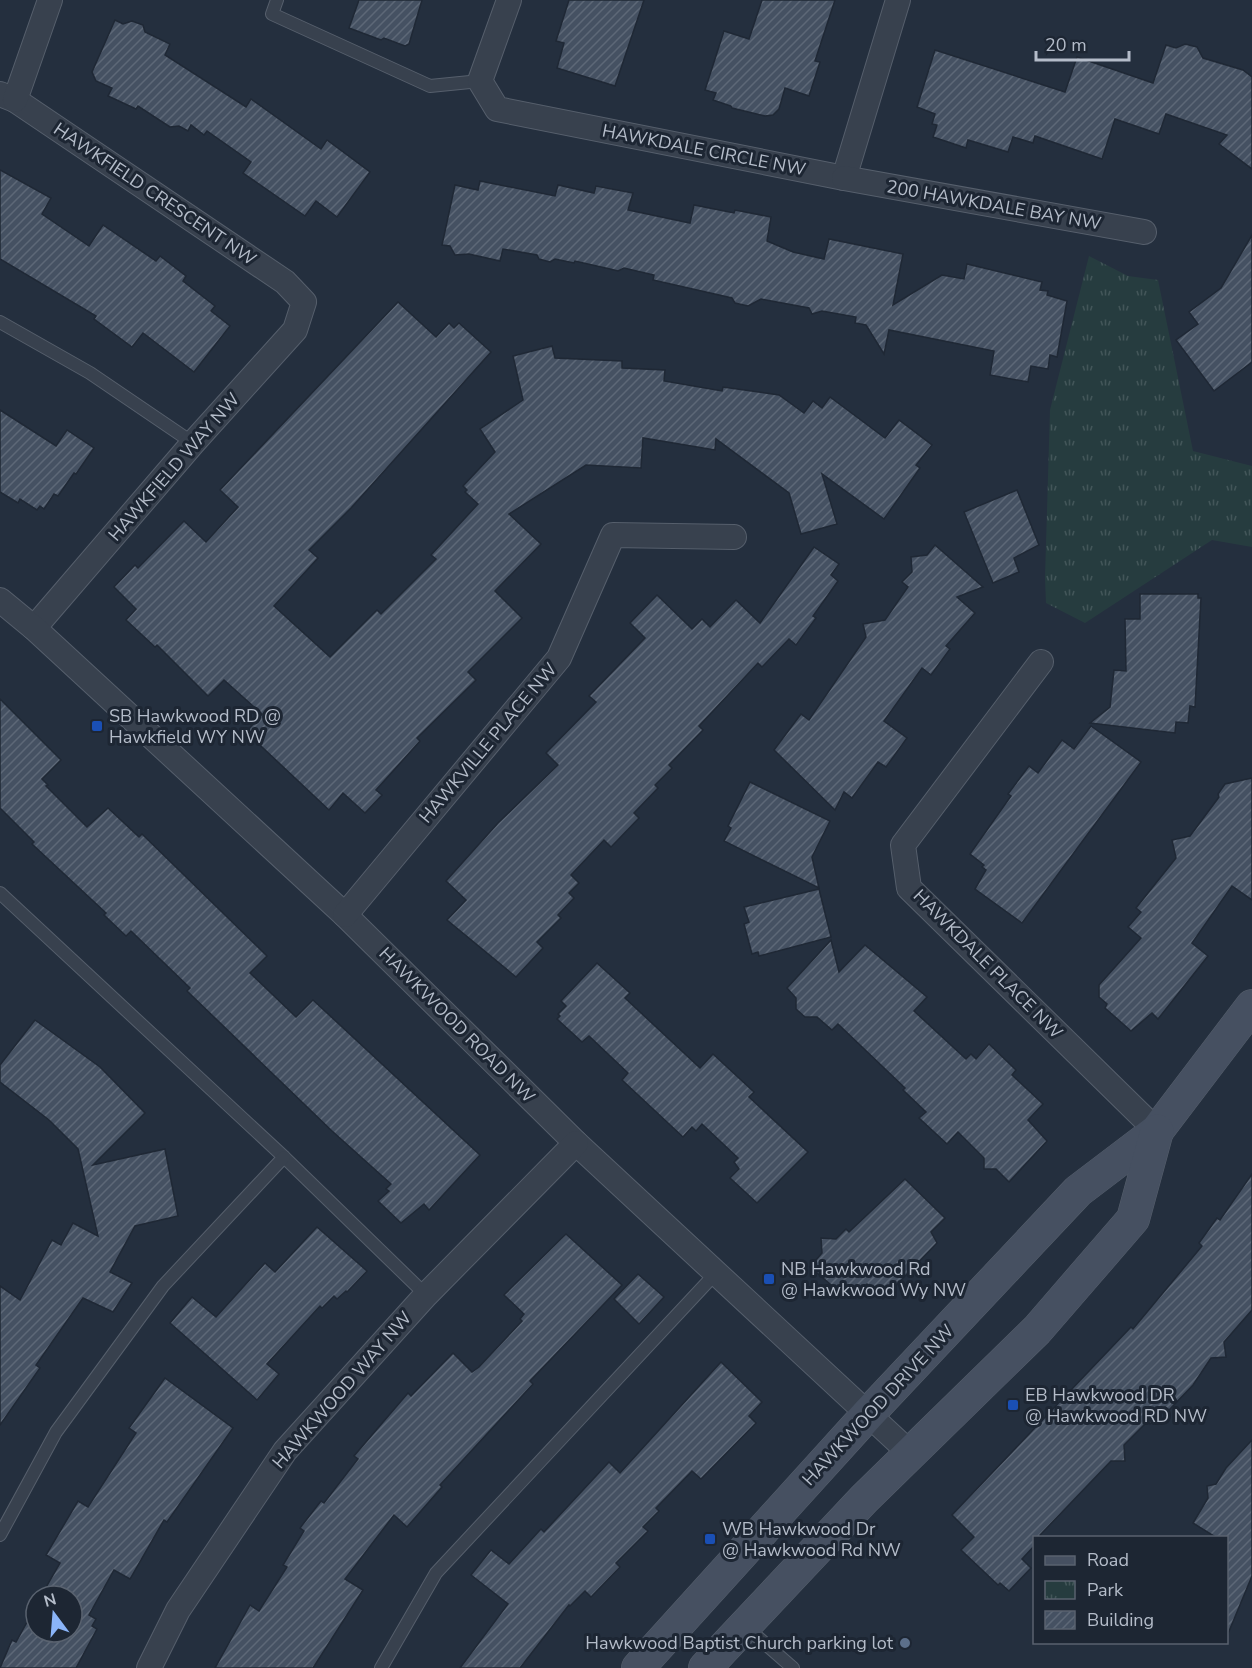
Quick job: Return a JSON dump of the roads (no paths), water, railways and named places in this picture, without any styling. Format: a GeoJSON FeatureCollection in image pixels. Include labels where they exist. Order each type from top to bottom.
{"type":"FeatureCollection","features":[{"type":"Feature","properties":{"kind":"street"},"geometry":{"type":"LineString","coordinates":[[8,97],[50,0]]}},
{"type":"Feature","properties":{"kind":"street"},"geometry":{"type":"LineString","coordinates":[[480,81],[508,0]]}},
{"type":"Feature","properties":{"kind":"street"},"geometry":{"type":"LineString","coordinates":[[844,178],[898,0]]}},
{"type":"Feature","properties":{"kind":"street","name":"HAWKDALE CIRCLE NW"},"geometry":{"type":"LineString","coordinates":[[480,81],[497,109],[844,178]]}},
{"type":"Feature","properties":{"kind":"street","name":"HAWKFIELD CRESCENT NW"},"geometry":{"type":"LineString","coordinates":[[8,97],[285,282],[304,302]]}},
{"type":"Feature","properties":{"kind":"street","name":"200 HAWKDALE BAY NW"},"geometry":{"type":"LineString","coordinates":[[844,178],[1144,232]]}},
{"type":"Feature","properties":{"kind":"street","name":"HAWKFIELD WAY NW"},"geometry":{"type":"LineString","coordinates":[[34,628],[193,443],[295,330],[304,302]]}},
{"type":"Feature","properties":{"kind":"street","name":"HAWKVILLE PLACE NW"},"geometry":{"type":"LineString","coordinates":[[345,915],[559,658],[613,535],[734,537]]}},
{"type":"Feature","properties":{"kind":"street","name":"HAWKWOOD ROAD NW"},"geometry":{"type":"LineString","coordinates":[[0,600],[34,628],[345,915],[576,1143],[910,1453]]}},
{"type":"Feature","properties":{"kind":"street","name":"HAWKDALE PLACE NW"},"geometry":{"type":"LineString","coordinates":[[1041,662],[903,845],[909,888],[1157,1131]]}},
{"type":"Feature","properties":{"kind":"street","name":"HAWKWOOD DRIVE NW"},"geometry":{"type":"LineString","coordinates":[[638,1668],[869,1413],[1078,1191],[1157,1131],[1252,1006]]}},
{"type":"Feature","properties":{"kind":"street","name":"HAWKWOOD DRIVE NW"},"geometry":{"type":"LineString","coordinates":[[705,1668],[910,1453],[1037,1330],[1133,1219],[1157,1131]]}},
{"type":"Feature","properties":{"kind":"street","name":"HAWKWOOD WAY NW"},"geometry":{"type":"LineString","coordinates":[[149,1668],[178,1610],[285,1451],[426,1295],[576,1143]]}},
{"type":"Feature","properties":{"kind":"lane"},"geometry":{"type":"LineString","coordinates":[[277,0],[272,14],[430,87],[480,81]]}},
{"type":"Feature","properties":{"kind":"lane"},"geometry":{"type":"LineString","coordinates":[[0,322],[90,373],[193,443]]}},
{"type":"Feature","properties":{"kind":"lane"},"geometry":{"type":"LineString","coordinates":[[0,893],[284,1156],[426,1295]]}},
{"type":"Feature","properties":{"kind":"lane"},"geometry":{"type":"LineString","coordinates":[[0,1535],[56,1432],[164,1286],[284,1156]]}},
{"type":"Feature","properties":{"kind":"lane"},"geometry":{"type":"LineString","coordinates":[[381,1668],[436,1573],[716,1273]]}},
{"type":"Feature","properties":{"kind":"lane"},"geometry":{"type":"LineString","coordinates":[[744,1625],[792,1668]]}},
{"type":"Feature","properties":{"kind":"place","name":"SB Hawkwood RD @ Hawkfield WY NW"},"geometry":{"type":"Point","coordinates":[97,726]}},
{"type":"Feature","properties":{"kind":"place","name":"NB Hawkwood Rd @ Hawkwood Wy NW"},"geometry":{"type":"Point","coordinates":[769,1279]}},
{"type":"Feature","properties":{"kind":"place","name":"EB Hawkwood DR @ Hawkwood RD NW"},"geometry":{"type":"Point","coordinates":[1013,1405]}},
{"type":"Feature","properties":{"kind":"place","name":"WB Hawkwood Dr @ Hawkwood Rd NW"},"geometry":{"type":"Point","coordinates":[710,1539]}},
{"type":"Feature","properties":{"kind":"place","name":"Hawkwood Baptist Church parking lot"},"geometry":{"type":"Point","coordinates":[905,1643]}}]}
